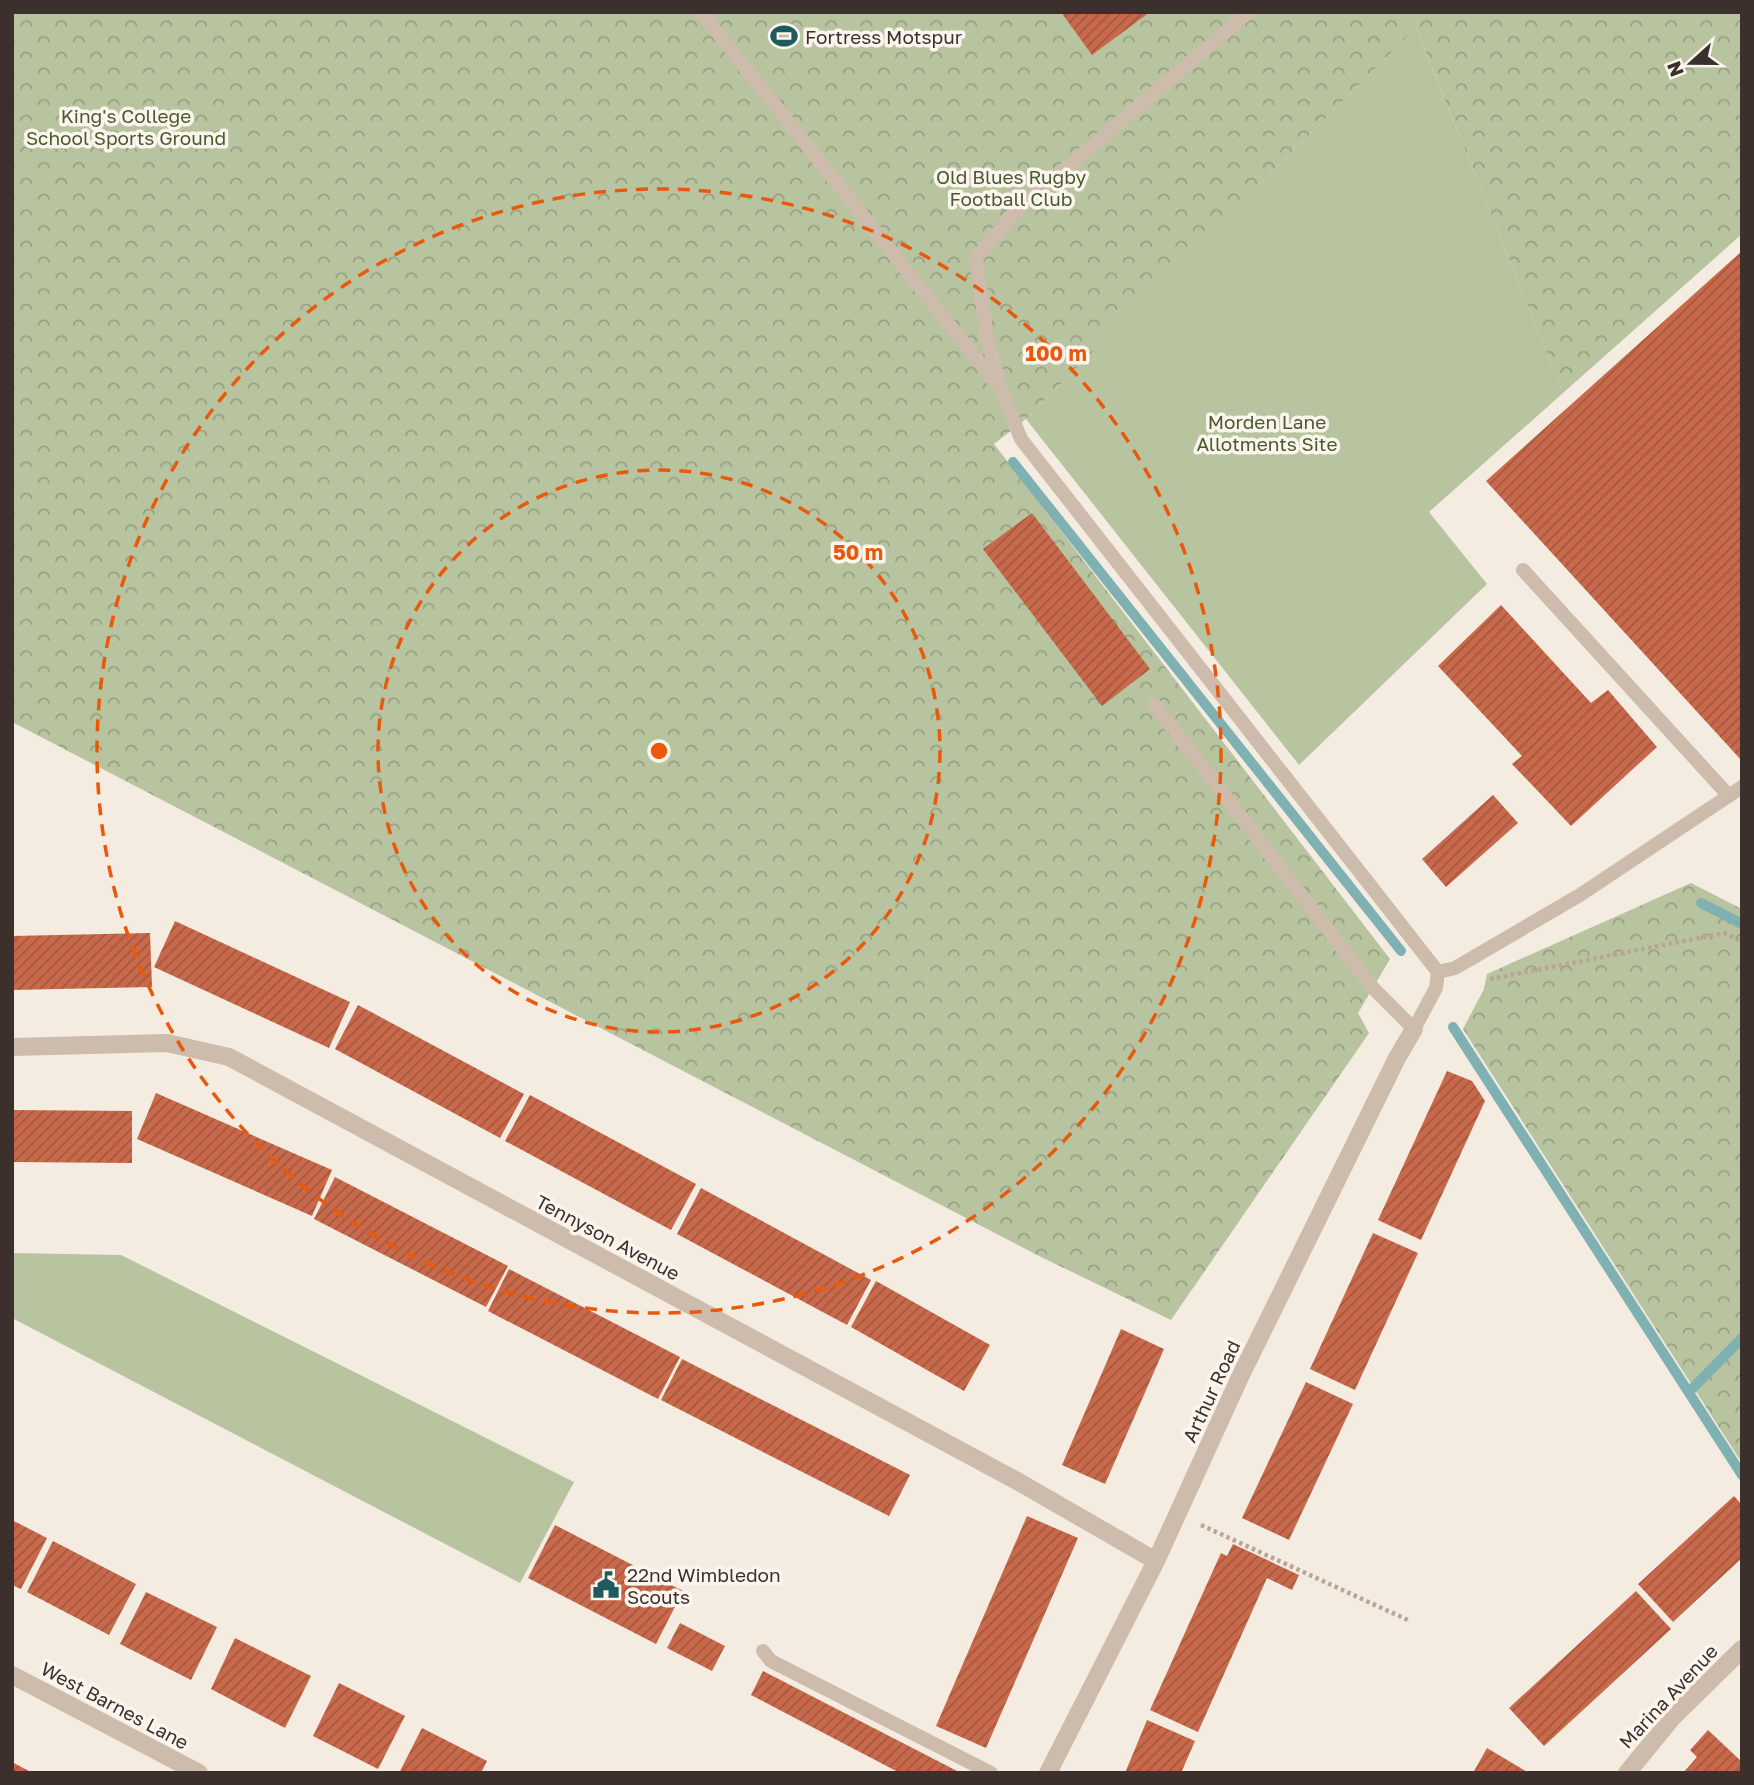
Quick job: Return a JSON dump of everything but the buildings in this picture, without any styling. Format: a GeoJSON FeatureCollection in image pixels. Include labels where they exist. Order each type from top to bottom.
{"type":"FeatureCollection","features":[{"type":"Feature","properties":{"kind":"street","name":"Arthur Road"},"geometry":{"type":"LineString","coordinates":[[1048,1773],[1156,1561],[1240,1377],[1397,1058],[1415,1029]]}},
{"type":"Feature","properties":{"kind":"street","name":"Tennyson Avenue"},"geometry":{"type":"LineString","coordinates":[[12,1047],[167,1043],[229,1057],[1019,1482],[1156,1561]]}},
{"type":"Feature","properties":{"kind":"street","name":"Marina Avenue"},"geometry":{"type":"LineString","coordinates":[[1627,1773],[1672,1718],[1742,1649]]}},
{"type":"Feature","properties":{"kind":"street","name":"West Barnes Lane"},"geometry":{"type":"LineString","coordinates":[[12,1675],[199,1773]]}},
{"type":"Feature","properties":{"kind":"lane"},"geometry":{"type":"LineString","coordinates":[[701,12],[1001,389]]}},
{"type":"Feature","properties":{"kind":"lane"},"geometry":{"type":"LineString","coordinates":[[1154,704],[1373,988],[1415,1029],[1436,989],[1438,972],[1021,439],[1001,389],[987,337],[976,258],[1017,211],[1248,12]]}},
{"type":"Feature","properties":{"kind":"lane"},"geometry":{"type":"LineString","coordinates":[[1523,570],[1729,796]]}},
{"type":"Feature","properties":{"kind":"lane"},"geometry":{"type":"LineString","coordinates":[[1438,972],[1455,968],[1580,895],[1742,787]]}},
{"type":"Feature","properties":{"kind":"lane"},"geometry":{"type":"LineString","coordinates":[[763,1651],[771,1661],[991,1773]]}},
{"type":"Feature","properties":{"kind":"path"},"geometry":{"type":"LineString","coordinates":[[1436,989],[1725,933],[1742,942]]}},
{"type":"Feature","properties":{"kind":"path"},"geometry":{"type":"LineString","coordinates":[[1177,1514],[1410,1621]]}},
{"type":"Feature","properties":{"kind":"green space"},"geometry":{"type":"Polygon","coordinates":[[[12,12],[1742,12],[1742,234],[1563,393],[1416,28],[1026,419],[994,444],[1390,959],[1358,1013],[1369,1033],[1171,1320],[1037,1255],[14,723],[12,726],[12,12]]]}},
{"type":"Feature","properties":{"kind":"green space","name":"Morden Lane Allotments Site"},"geometry":{"type":"Polygon","coordinates":[[[1416,28],[1563,393],[1429,512],[1487,584],[1299,765],[1026,419],[1416,28]]]}},
{"type":"Feature","properties":{"kind":"green space"},"geometry":{"type":"Polygon","coordinates":[[[1691,883],[1742,909],[1742,1463],[1463,1029],[1484,989],[1487,974],[1691,883]]]}},
{"type":"Feature","properties":{"kind":"green space"},"geometry":{"type":"Polygon","coordinates":[[[12,1253],[121,1255],[574,1482],[520,1583],[12,1318],[12,1253]]]}},
{"type":"Feature","properties":{"kind":"waterway"},"geometry":{"type":"LineString","coordinates":[[1013,462],[1401,951]]}},
{"type":"Feature","properties":{"kind":"waterway"},"geometry":{"type":"LineString","coordinates":[[1701,903],[1742,924]]}},
{"type":"Feature","properties":{"kind":"waterway"},"geometry":{"type":"LineString","coordinates":[[1453,1027],[1742,1475]]}},
{"type":"Feature","properties":{"kind":"waterway"},"geometry":{"type":"LineString","coordinates":[[1689,1392],[1742,1338]]}},
{"type":"Feature","properties":{"kind":"place","name":"Fortress Motspur"},"geometry":{"type":"Point","coordinates":[784,36]}},
{"type":"Feature","properties":{"kind":"place","name":"22nd Wimbledon Scouts"},"geometry":{"type":"Point","coordinates":[606,1585]}},
{"type":"Feature","properties":{"kind":"park label","name":"King's College School Sports Ground"},"geometry":{"type":"Point","coordinates":[126,126]}},
{"type":"Feature","properties":{"kind":"park label","name":"Old Blues Rugby Football Club"},"geometry":{"type":"Point","coordinates":[1011,187]}}]}
